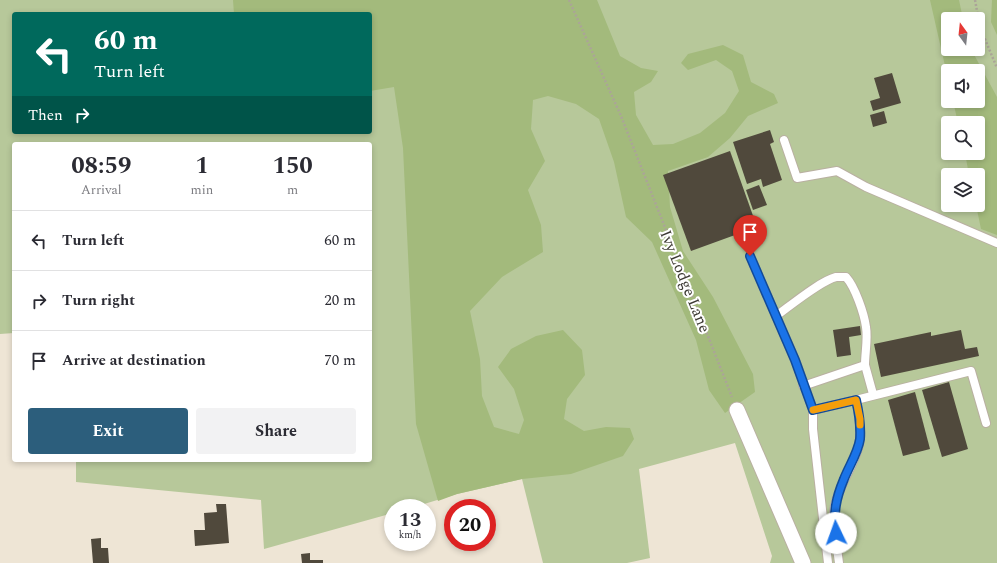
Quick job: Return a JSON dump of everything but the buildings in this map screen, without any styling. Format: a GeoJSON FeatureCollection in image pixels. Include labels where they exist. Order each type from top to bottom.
{"type":"FeatureCollection","features":[{"type":"Feature","properties":{"kind":"street"},"geometry":{"type":"LineString","coordinates":[[737,410],[803,563]]}},
{"type":"Feature","properties":{"kind":"lane"},"geometry":{"type":"LineString","coordinates":[[784,140],[798,178],[837,171],[866,187],[997,243]]}},
{"type":"Feature","properties":{"kind":"lane"},"geometry":{"type":"LineString","coordinates":[[750,256],[795,360],[803,386],[813,410],[813,429],[828,563]]}},
{"type":"Feature","properties":{"kind":"lane"},"geometry":{"type":"LineString","coordinates":[[776,316],[829,280],[838,277],[846,277],[850,281],[859,302],[866,327],[865,365],[873,394]]}},
{"type":"Feature","properties":{"kind":"lane"},"geometry":{"type":"LineString","coordinates":[[803,386],[865,365]]}},
{"type":"Feature","properties":{"kind":"lane"},"geometry":{"type":"LineString","coordinates":[[813,410],[971,371],[986,423]]}},
{"type":"Feature","properties":{"kind":"lane"},"geometry":{"type":"LineString","coordinates":[[838,563],[834,520],[835,505],[844,479],[854,459],[860,440],[860,419],[856,400]]}},
{"type":"Feature","properties":{"kind":"path","name":"Ivy Lodge Lane"},"geometry":{"type":"LineString","coordinates":[[569,0],[621,116],[737,410]]}},
{"type":"Feature","properties":{"kind":"path"},"geometry":{"type":"LineString","coordinates":[[976,0],[980,27],[997,68]]}},
{"type":"Feature","properties":{"kind":"green space"},"geometry":{"type":"Polygon","coordinates":[[[0,0],[997,0],[997,563],[770,563],[772,556],[735,443],[639,469],[650,558],[627,563],[543,563],[522,479],[436,500],[436,499],[384,499],[384,516],[264,549],[261,500],[76,482],[76,462],[372,462],[372,142],[12,142],[12,333],[0,334],[0,0]]]}},
{"type":"Feature","properties":{"kind":"green space"},"geometry":{"type":"Polygon","coordinates":[[[233,0],[597,0],[620,56],[641,68],[658,71],[651,82],[634,92],[636,115],[653,145],[673,144],[700,133],[725,113],[739,91],[732,71],[716,60],[688,70],[681,63],[688,54],[723,45],[743,55],[751,82],[774,94],[778,103],[748,116],[730,138],[708,157],[668,171],[670,207],[683,251],[713,297],[753,374],[755,392],[725,413],[709,390],[696,340],[652,242],[626,217],[614,162],[599,119],[576,104],[548,96],[533,100],[531,129],[545,161],[528,190],[541,225],[543,252],[502,277],[470,311],[480,359],[482,396],[494,427],[519,434],[524,420],[514,389],[498,367],[511,349],[536,336],[563,330],[582,350],[585,375],[567,399],[564,419],[584,431],[606,427],[630,428],[634,439],[623,456],[571,474],[522,479],[457,494],[438,501],[416,424],[403,148],[394,87],[372,91],[372,12],[234,12],[233,0]]]}},
{"type":"Feature","properties":{"kind":"green space"},"geometry":{"type":"Polygon","coordinates":[[[930,0],[959,0],[962,12],[941,12],[941,48],[930,0]]]}},
{"type":"Feature","properties":{"kind":"green space"},"geometry":{"type":"Polygon","coordinates":[[[992,0],[997,0],[997,35],[991,22],[992,0]]]}},
{"type":"Feature","properties":{"kind":"green space"},"geometry":{"type":"Polygon","coordinates":[[[943,56],[975,56],[979,64],[945,64],[943,56]]]}},
{"type":"Feature","properties":{"kind":"green space"},"geometry":{"type":"Polygon","coordinates":[[[985,75],[997,97],[997,235],[981,229],[977,212],[985,212],[985,168],[968,168],[966,160],[985,160],[985,116],[956,116],[955,108],[985,108],[985,75]]]}},
{"type":"Feature","properties":{"kind":"slow traffic"},"geometry":{"type":"LineString","coordinates":[[813,410],[856,400],[860,425]]}},
{"type":"Feature","properties":{"kind":"route"},"geometry":{"type":"LineString","coordinates":[[750,256],[795,360],[803,386],[813,410],[856,400],[860,419],[860,440],[854,459],[844,479],[835,505],[834,520],[836,533]]}}]}
